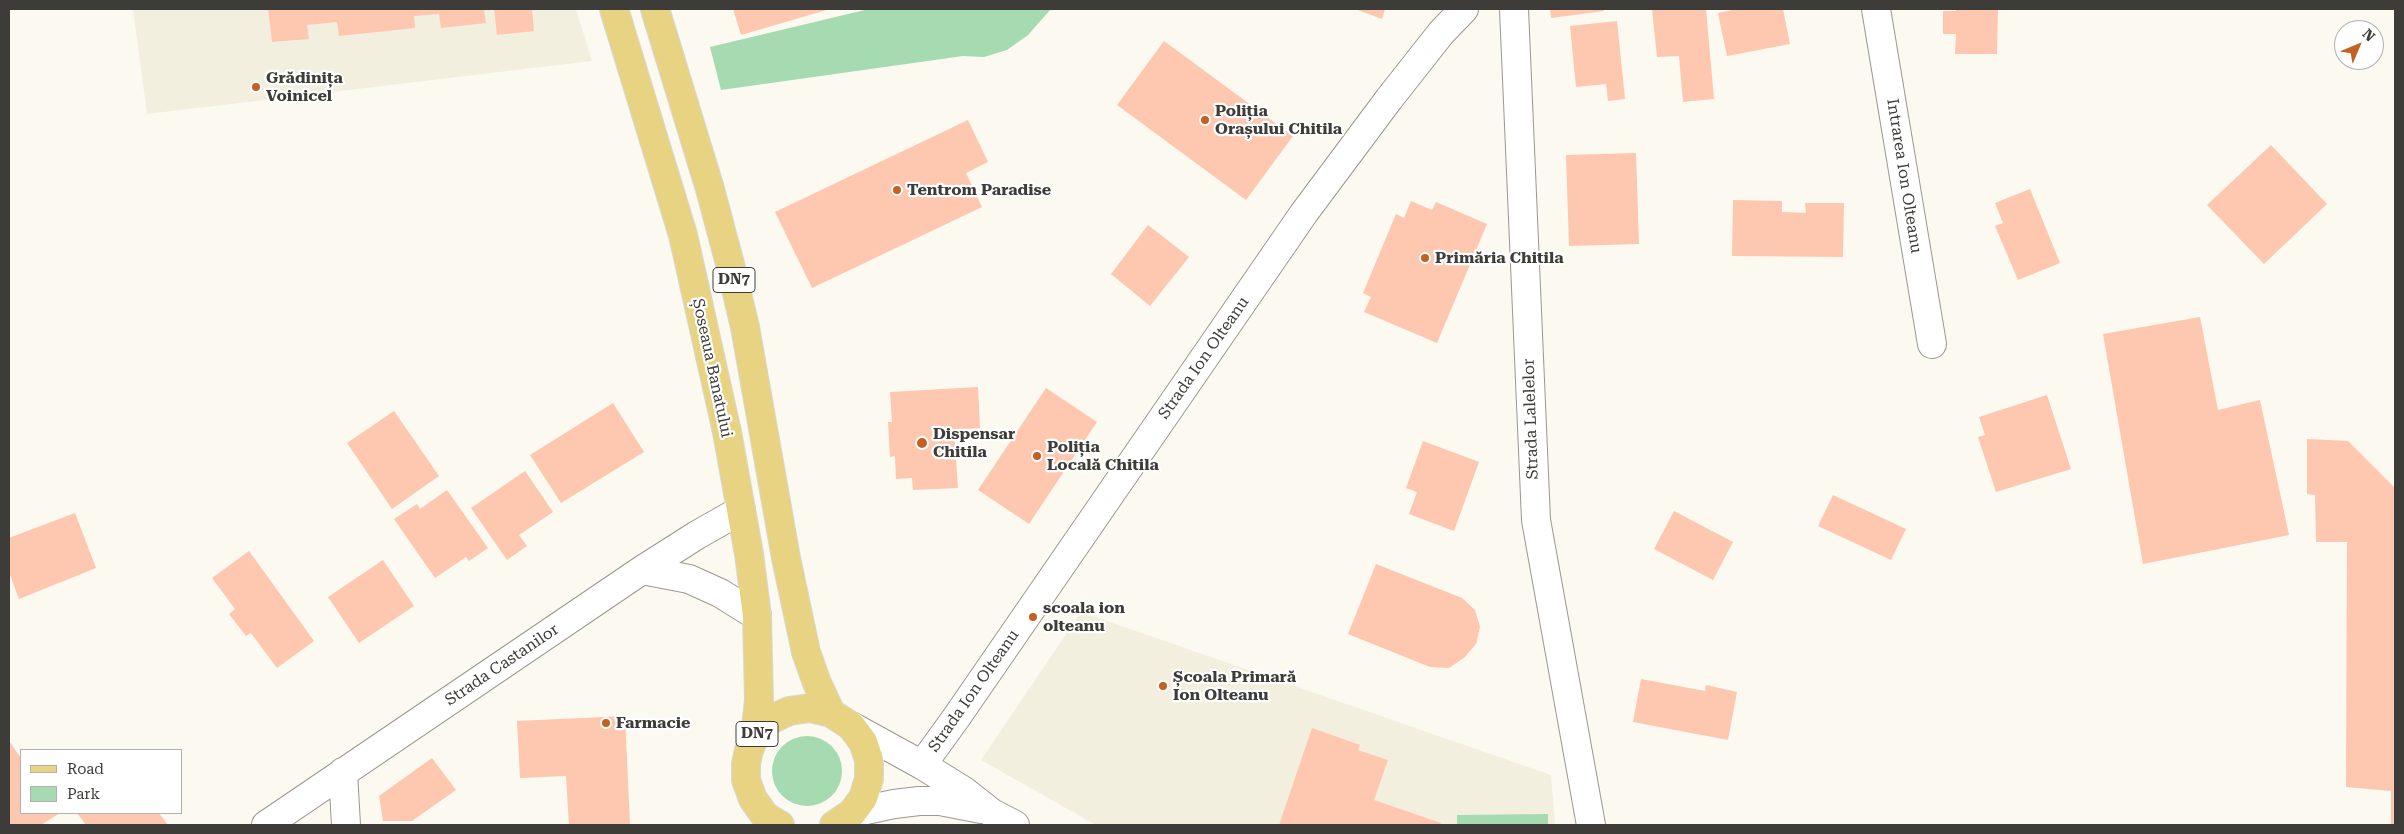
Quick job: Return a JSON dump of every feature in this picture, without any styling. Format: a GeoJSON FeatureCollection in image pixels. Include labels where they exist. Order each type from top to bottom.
{"type":"FeatureCollection","features":[{"type":"Feature","properties":{"kind":"main road","name":"Șoseaua Banatului"},"geometry":{"type":"LineString","coordinates":[[614,9],[682,235],[706,335],[741,510],[757,616],[759,700],[755,736]]}},
{"type":"Feature","properties":{"kind":"main road","name":"DN7"},"geometry":{"type":"LineString","coordinates":[[655,9],[710,189],[745,327],[786,558],[806,652],[817,683],[841,720],[863,742],[868,760],[869,779],[863,798],[842,821]]}},
{"type":"Feature","properties":{"kind":"main road","name":"DN7"},"geometry":{"type":"LineString","coordinates":[[755,825],[746,780],[747,757],[755,736],[770,720],[789,711],[810,708],[841,720]]}},
{"type":"Feature","properties":{"kind":"main road","name":"DN7"},"geometry":{"type":"LineString","coordinates":[[746,780],[757,805],[765,816],[780,825]]}},
{"type":"Feature","properties":{"kind":"street","name":"Strada Ion Olteanu"},"geometry":{"type":"LineString","coordinates":[[922,765],[1304,212],[1441,33],[1464,9]]}},
{"type":"Feature","properties":{"kind":"street","name":"Strada Lalelelor"},"geometry":{"type":"LineString","coordinates":[[1514,9],[1536,520],[1591,825]]}},
{"type":"Feature","properties":{"kind":"street","name":"Intrarea Ion Olteanu"},"geometry":{"type":"LineString","coordinates":[[1876,9],[1932,344]]}},
{"type":"Feature","properties":{"kind":"street","name":"Strada Castanilor"},"geometry":{"type":"LineString","coordinates":[[266,825],[642,570],[697,534],[741,510]]}},
{"type":"Feature","properties":{"kind":"street"},"geometry":{"type":"LineString","coordinates":[[642,570],[689,580],[720,593],[757,616]]}},
{"type":"Feature","properties":{"kind":"street"},"geometry":{"type":"LineString","coordinates":[[841,720],[922,765],[1004,819]]}},
{"type":"Feature","properties":{"kind":"street"},"geometry":{"type":"LineString","coordinates":[[343,772],[346,825]]}},
{"type":"Feature","properties":{"kind":"street"},"geometry":{"type":"LineString","coordinates":[[842,821],[894,804],[926,801],[967,805],[1004,819]]}},
{"type":"Feature","properties":{"kind":"shaded area","name":"Grădinița Voinicel"},"geometry":{"type":"Polygon","coordinates":[[[133,9],[576,9],[592,61],[147,114],[133,9]]]}},
{"type":"Feature","properties":{"kind":"shaded area","name":"Școala Primară Ion Olteanu"},"geometry":{"type":"Polygon","coordinates":[[[1081,612],[1551,775],[1555,825],[1096,825],[981,760],[1081,612]]]}},
{"type":"Feature","properties":{"kind":"green space"},"geometry":{"type":"Polygon","coordinates":[[[869,9],[1051,9],[1028,35],[1007,50],[984,57],[963,56],[721,90],[710,47],[869,9]]]}},
{"type":"Feature","properties":{"kind":"green space"},"geometry":{"type":"Polygon","coordinates":[[[807,736],[820,739],[832,746],[839,758],[842,771],[839,784],[832,796],[820,803],[807,806],[794,803],[782,796],[775,784],[772,771],[775,758],[782,746],[794,739],[807,736]]]}},
{"type":"Feature","properties":{"kind":"green space"},"geometry":{"type":"Polygon","coordinates":[[[1548,814],[1548,825],[1457,825],[1457,815],[1548,814]]]}},
{"type":"Feature","properties":{"kind":"building"},"geometry":{"type":"Polygon","coordinates":[[[268,9],[484,9],[486,23],[441,28],[439,14],[414,16],[415,28],[339,36],[337,22],[307,25],[309,39],[272,42],[268,9]]]}},
{"type":"Feature","properties":{"kind":"building"},"geometry":{"type":"Polygon","coordinates":[[[494,9],[532,9],[534,31],[497,35],[494,9]]]}},
{"type":"Feature","properties":{"kind":"building"},"geometry":{"type":"Polygon","coordinates":[[[733,9],[830,9],[741,35],[733,9]]]}},
{"type":"Feature","properties":{"kind":"building"},"geometry":{"type":"Polygon","coordinates":[[[1355,9],[1385,9],[1382,19],[1355,9]]]}},
{"type":"Feature","properties":{"kind":"building"},"geometry":{"type":"Polygon","coordinates":[[[1550,9],[1603,9],[1604,11],[1551,18],[1550,9]]]}},
{"type":"Feature","properties":{"kind":"building"},"geometry":{"type":"Polygon","coordinates":[[[1652,9],[1706,9],[1714,99],[1683,102],[1679,56],[1657,57],[1652,9]]]}},
{"type":"Feature","properties":{"kind":"building"},"geometry":{"type":"Polygon","coordinates":[[[1737,9],[1783,9],[1790,44],[1727,56],[1718,13],[1737,9]]]}},
{"type":"Feature","properties":{"kind":"building"},"geometry":{"type":"Polygon","coordinates":[[[1956,9],[1998,9],[1997,54],[1955,54],[1956,34],[1943,34],[1943,11],[1956,11],[1956,9]]]}},
{"type":"Feature","properties":{"kind":"building"},"geometry":{"type":"Polygon","coordinates":[[[1617,21],[1625,99],[1608,101],[1606,84],[1576,87],[1570,26],[1617,21]]]}},
{"type":"Feature","properties":{"kind":"building","name":"Poliția Orașului Chitila"},"geometry":{"type":"Polygon","coordinates":[[[1164,41],[1293,136],[1246,200],[1117,105],[1164,41]]]}},
{"type":"Feature","properties":{"kind":"building","name":"Tentrom Paradise"},"geometry":{"type":"Polygon","coordinates":[[[968,120],[988,162],[966,173],[982,207],[812,288],[775,212],[968,120]]]}},
{"type":"Feature","properties":{"kind":"building"},"geometry":{"type":"Polygon","coordinates":[[[2271,145],[2327,204],[2264,264],[2207,205],[2271,145]]]}},
{"type":"Feature","properties":{"kind":"building"},"geometry":{"type":"Polygon","coordinates":[[[1636,153],[1639,244],[1569,246],[1566,155],[1636,153]]]}},
{"type":"Feature","properties":{"kind":"building"},"geometry":{"type":"Polygon","coordinates":[[[2030,189],[2060,263],[2018,280],[1995,226],[2003,223],[1995,203],[2030,189]]]}},
{"type":"Feature","properties":{"kind":"building"},"geometry":{"type":"Polygon","coordinates":[[[1733,200],[1782,201],[1782,212],[1806,213],[1805,203],[1844,203],[1843,257],[1732,256],[1733,200]]]}},
{"type":"Feature","properties":{"kind":"building","name":"Primăria Chitila"},"geometry":{"type":"Polygon","coordinates":[[[1411,201],[1432,210],[1436,202],[1487,224],[1437,343],[1364,312],[1371,297],[1363,293],[1396,214],[1404,218],[1411,201]]]}},
{"type":"Feature","properties":{"kind":"building"},"geometry":{"type":"Polygon","coordinates":[[[1148,225],[1189,257],[1150,306],[1111,274],[1148,225]]]}},
{"type":"Feature","properties":{"kind":"building"},"geometry":{"type":"Polygon","coordinates":[[[2200,317],[2218,410],[2260,400],[2289,535],[2143,564],[2103,334],[2200,317]]]}},
{"type":"Feature","properties":{"kind":"building","name":"Dispensar Chitila"},"geometry":{"type":"Polygon","coordinates":[[[978,387],[980,428],[954,430],[958,488],[913,490],[912,478],[896,479],[895,456],[890,457],[888,422],[892,422],[890,392],[978,387]]]}},
{"type":"Feature","properties":{"kind":"building","name":"Poliția Locală Chitila"},"geometry":{"type":"Polygon","coordinates":[[[1046,388],[1097,422],[1029,524],[978,490],[1046,388]]]}},
{"type":"Feature","properties":{"kind":"building"},"geometry":{"type":"Polygon","coordinates":[[[2047,395],[2071,469],[1996,492],[1978,437],[1985,435],[1979,417],[2047,395]]]}},
{"type":"Feature","properties":{"kind":"building"},"geometry":{"type":"Polygon","coordinates":[[[613,403],[644,452],[561,503],[530,455],[613,403]]]}},
{"type":"Feature","properties":{"kind":"building"},"geometry":{"type":"Polygon","coordinates":[[[394,411],[439,476],[392,509],[347,443],[394,411]]]}},
{"type":"Feature","properties":{"kind":"building"},"geometry":{"type":"Polygon","coordinates":[[[2307,439],[2348,441],[2395,488],[2395,825],[2391,825],[2391,791],[2346,787],[2347,542],[2316,542],[2315,495],[2307,494],[2307,439]]]}},
{"type":"Feature","properties":{"kind":"building"},"geometry":{"type":"Polygon","coordinates":[[[1423,441],[1479,462],[1454,531],[1409,514],[1417,492],[1406,488],[1423,441]]]}},
{"type":"Feature","properties":{"kind":"building"},"geometry":{"type":"Polygon","coordinates":[[[525,471],[553,512],[519,535],[527,546],[507,560],[471,508],[525,471]]]}},
{"type":"Feature","properties":{"kind":"building"},"geometry":{"type":"Polygon","coordinates":[[[447,490],[488,548],[469,561],[466,557],[435,578],[394,519],[417,504],[420,509],[447,490]]]}},
{"type":"Feature","properties":{"kind":"building"},"geometry":{"type":"Polygon","coordinates":[[[1833,495],[1906,529],[1891,560],[1818,526],[1833,495]]]}},
{"type":"Feature","properties":{"kind":"building"},"geometry":{"type":"Polygon","coordinates":[[[1674,511],[1733,542],[1713,580],[1654,549],[1674,511]]]}},
{"type":"Feature","properties":{"kind":"building"},"geometry":{"type":"Polygon","coordinates":[[[75,513],[96,568],[19,599],[9,572],[9,538],[75,513]]]}},
{"type":"Feature","properties":{"kind":"building"},"geometry":{"type":"Polygon","coordinates":[[[249,551],[314,641],[277,668],[251,633],[246,636],[229,614],[235,609],[212,578],[249,551]]]}},
{"type":"Feature","properties":{"kind":"building"},"geometry":{"type":"Polygon","coordinates":[[[383,560],[414,606],[359,643],[328,597],[383,560]]]}},
{"type":"Feature","properties":{"kind":"building"},"geometry":{"type":"Polygon","coordinates":[[[1376,564],[1462,598],[1475,610],[1480,627],[1476,644],[1465,657],[1449,668],[1430,667],[1348,634],[1376,564]]]}},
{"type":"Feature","properties":{"kind":"building"},"geometry":{"type":"Polygon","coordinates":[[[1641,679],[1705,691],[1706,685],[1737,692],[1728,740],[1633,722],[1641,679]]]}},
{"type":"Feature","properties":{"kind":"building"},"geometry":{"type":"Polygon","coordinates":[[[625,716],[630,825],[569,825],[566,776],[520,778],[517,721],[625,716]]]}},
{"type":"Feature","properties":{"kind":"building"},"geometry":{"type":"Polygon","coordinates":[[[1312,728],[1360,745],[1358,750],[1388,760],[1374,800],[1441,823],[1440,825],[1279,825],[1312,728]]]}},
{"type":"Feature","properties":{"kind":"building"},"geometry":{"type":"Polygon","coordinates":[[[9,741],[20,757],[20,814],[58,814],[41,825],[9,825],[9,741]]]}},
{"type":"Feature","properties":{"kind":"building"},"geometry":{"type":"Polygon","coordinates":[[[432,758],[456,790],[412,821],[383,821],[379,796],[432,758]]]}},
{"type":"Feature","properties":{"kind":"building"},"geometry":{"type":"Polygon","coordinates":[[[78,814],[160,814],[168,825],[86,825],[78,814]]]}},
{"type":"Feature","properties":{"kind":"place","name":"Grădinița Voinicel"},"geometry":{"type":"Point","coordinates":[256,87]}},
{"type":"Feature","properties":{"kind":"place","name":"Poliția Orașului Chitila"},"geometry":{"type":"Point","coordinates":[1205,120]}},
{"type":"Feature","properties":{"kind":"place","name":"Tentrom Paradise"},"geometry":{"type":"Point","coordinates":[897,190]}},
{"type":"Feature","properties":{"kind":"place","name":"Primăria Chitila"},"geometry":{"type":"Point","coordinates":[1425,258]}},
{"type":"Feature","properties":{"kind":"place","name":"Dispensar Chitila"},"geometry":{"type":"Point","coordinates":[922,443]}},
{"type":"Feature","properties":{"kind":"place","name":"Poliția Locală Chitila"},"geometry":{"type":"Point","coordinates":[1037,456]}},
{"type":"Feature","properties":{"kind":"place","name":"scoala ion olteanu"},"geometry":{"type":"Point","coordinates":[1033,617]}},
{"type":"Feature","properties":{"kind":"place","name":"Școala Primară Ion Olteanu"},"geometry":{"type":"Point","coordinates":[1163,686]}},
{"type":"Feature","properties":{"kind":"place","name":"Farmacie"},"geometry":{"type":"Point","coordinates":[606,723]}}]}
